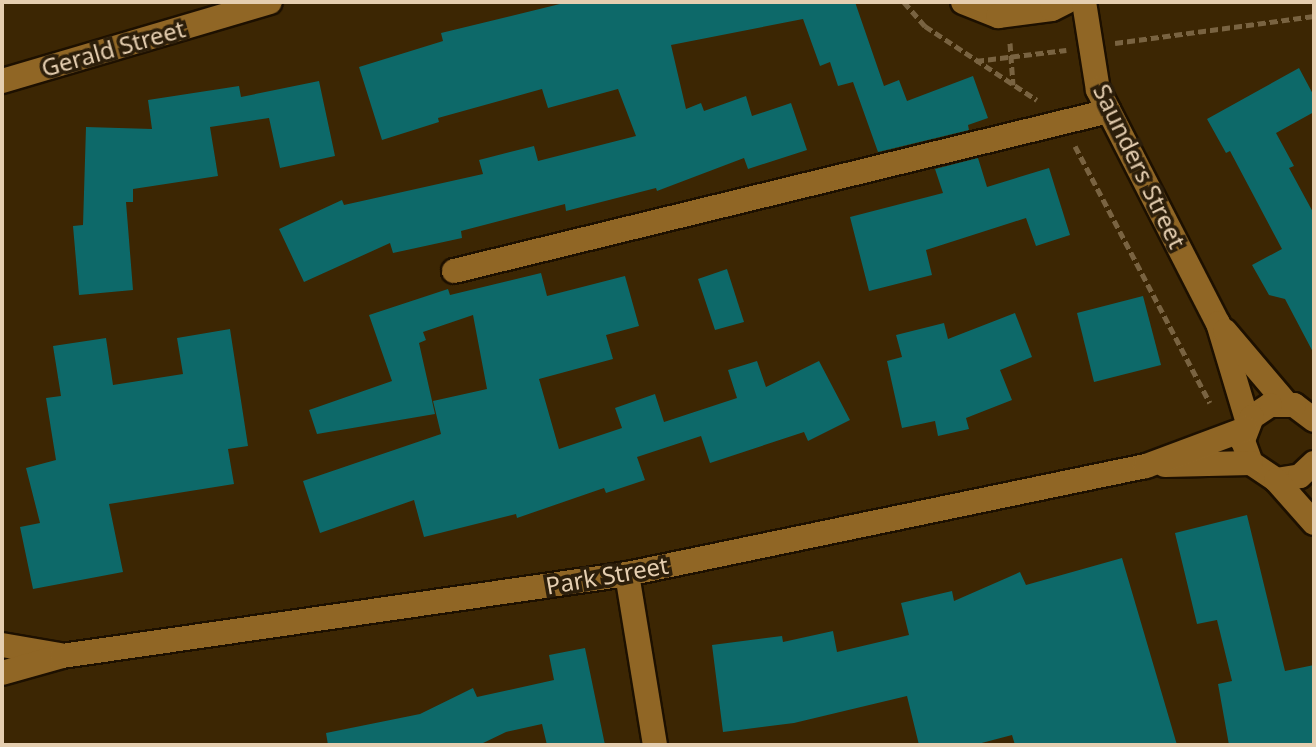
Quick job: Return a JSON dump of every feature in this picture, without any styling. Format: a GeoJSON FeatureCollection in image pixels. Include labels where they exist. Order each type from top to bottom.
{"type":"FeatureCollection","features":[{"type":"Feature","properties":{"kind":"street","name":"Gerald Street"},"geometry":{"type":"LineString","coordinates":[[2,81],[270,2]]}},
{"type":"Feature","properties":{"kind":"street"},"geometry":{"type":"LineString","coordinates":[[964,2],[998,16],[1052,9],[1066,2]]}},
{"type":"Feature","properties":{"kind":"street","name":"Saunders Street"},"geometry":{"type":"LineString","coordinates":[[1084,2],[1098,90],[1218,323],[1247,426],[1243,441],[1251,463]]}},
{"type":"Feature","properties":{"kind":"street"},"geometry":{"type":"LineString","coordinates":[[454,271],[1109,111]]}},
{"type":"Feature","properties":{"kind":"street","name":"Saunders Street"},"geometry":{"type":"LineString","coordinates":[[1218,323],[1304,410]]}},
{"type":"Feature","properties":{"kind":"street","name":"Park Street"},"geometry":{"type":"LineString","coordinates":[[2,673],[62,656],[627,574],[1146,466],[1247,426],[1263,408],[1304,410]]}},
{"type":"Feature","properties":{"kind":"street"},"geometry":{"type":"LineString","coordinates":[[1251,463],[1276,480],[1314,523]]}},
{"type":"Feature","properties":{"kind":"street","name":"Park Street"},"geometry":{"type":"LineString","coordinates":[[1146,466],[1251,463]]}},
{"type":"Feature","properties":{"kind":"street"},"geometry":{"type":"LineString","coordinates":[[1276,480],[1300,476],[1314,463]]}},
{"type":"Feature","properties":{"kind":"street"},"geometry":{"type":"LineString","coordinates":[[627,574],[655,745]]}},
{"type":"Feature","properties":{"kind":"street","name":"Park Street"},"geometry":{"type":"LineString","coordinates":[[2,645],[62,656]]}},
{"type":"Feature","properties":{"kind":"path"},"geometry":{"type":"LineString","coordinates":[[904,2],[925,26],[1057,112],[1214,411],[1202,429],[1209,442]]}},
{"type":"Feature","properties":{"kind":"path"},"geometry":{"type":"LineString","coordinates":[[975,61],[1314,16]]}},
{"type":"Feature","properties":{"kind":"building"},"geometry":{"type":"Polygon","coordinates":[[[568,2],[855,2],[884,86],[899,80],[907,101],[973,76],[988,118],[968,125],[969,130],[878,152],[853,82],[838,86],[830,62],[820,66],[803,19],[671,45],[686,109],[701,103],[704,111],[746,96],[752,116],[791,103],[807,150],[748,169],[744,158],[657,191],[656,188],[566,211],[565,204],[461,231],[462,238],[393,253],[390,243],[304,282],[279,229],[342,200],[344,205],[483,174],[479,160],[534,146],[538,161],[636,136],[618,89],[548,108],[542,89],[438,118],[439,122],[382,140],[359,67],[443,41],[441,33],[568,2]]]}},
{"type":"Feature","properties":{"kind":"building"},"geometry":{"type":"Polygon","coordinates":[[[1299,68],[1314,96],[1314,112],[1276,133],[1294,166],[1289,168],[1314,214],[1314,354],[1285,299],[1269,295],[1252,265],[1282,249],[1230,151],[1226,153],[1207,119],[1299,68]]]}},
{"type":"Feature","properties":{"kind":"building"},"geometry":{"type":"Polygon","coordinates":[[[319,81],[335,156],[280,168],[269,118],[210,127],[218,176],[133,189],[133,202],[126,202],[133,290],[79,295],[73,226],[83,225],[86,127],[152,129],[148,100],[239,86],[241,97],[319,81]]]}},
{"type":"Feature","properties":{"kind":"building"},"geometry":{"type":"Polygon","coordinates":[[[978,158],[987,187],[1049,168],[1070,235],[1036,246],[1026,218],[926,250],[932,275],[869,291],[850,217],[943,193],[935,169],[978,158]]]}},
{"type":"Feature","properties":{"kind":"building"},"geometry":{"type":"Polygon","coordinates":[[[727,269],[744,322],[715,330],[698,279],[727,269]]]}},
{"type":"Feature","properties":{"kind":"building"},"geometry":{"type":"Polygon","coordinates":[[[541,273],[547,296],[625,276],[639,326],[606,335],[613,359],[539,379],[559,449],[622,428],[615,408],[655,394],[664,422],[737,398],[728,370],[757,361],[766,387],[819,361],[850,420],[808,441],[804,432],[710,463],[701,436],[637,457],[645,480],[606,493],[604,488],[517,518],[516,514],[424,537],[414,500],[320,533],[303,481],[441,434],[433,401],[487,389],[473,315],[423,332],[426,340],[419,343],[435,414],[317,434],[309,410],[392,381],[369,315],[448,289],[450,295],[541,273]]]}},
{"type":"Feature","properties":{"kind":"building"},"geometry":{"type":"Polygon","coordinates":[[[1143,296],[1161,365],[1094,382],[1077,313],[1143,296]]]}},
{"type":"Feature","properties":{"kind":"building"},"geometry":{"type":"Polygon","coordinates":[[[1015,313],[1032,357],[1000,370],[1012,400],[966,418],[969,429],[938,436],[935,421],[902,428],[887,361],[902,357],[896,335],[944,323],[948,339],[1015,313]]]}},
{"type":"Feature","properties":{"kind":"building"},"geometry":{"type":"Polygon","coordinates":[[[230,329],[248,446],[228,449],[234,484],[109,504],[123,572],[33,589],[20,527],[40,523],[26,468],[56,460],[46,398],[61,396],[53,346],[106,338],[113,385],[183,374],[177,338],[230,329]]]}},
{"type":"Feature","properties":{"kind":"building"},"geometry":{"type":"Polygon","coordinates":[[[1247,515],[1285,671],[1314,665],[1314,745],[1229,745],[1218,684],[1232,681],[1217,620],[1197,624],[1175,533],[1247,515]]]}},
{"type":"Feature","properties":{"kind":"building"},"geometry":{"type":"Polygon","coordinates":[[[1122,558],[1177,745],[1015,745],[1012,735],[974,745],[919,745],[907,696],[794,723],[723,732],[712,645],[782,636],[783,642],[833,631],[837,652],[909,635],[901,603],[952,591],[954,601],[1020,572],[1026,585],[1122,558]]]}},
{"type":"Feature","properties":{"kind":"building"},"geometry":{"type":"Polygon","coordinates":[[[585,648],[605,745],[547,745],[542,724],[506,732],[479,745],[328,745],[326,733],[420,714],[473,688],[477,697],[554,680],[549,655],[585,648]]]}}]}
